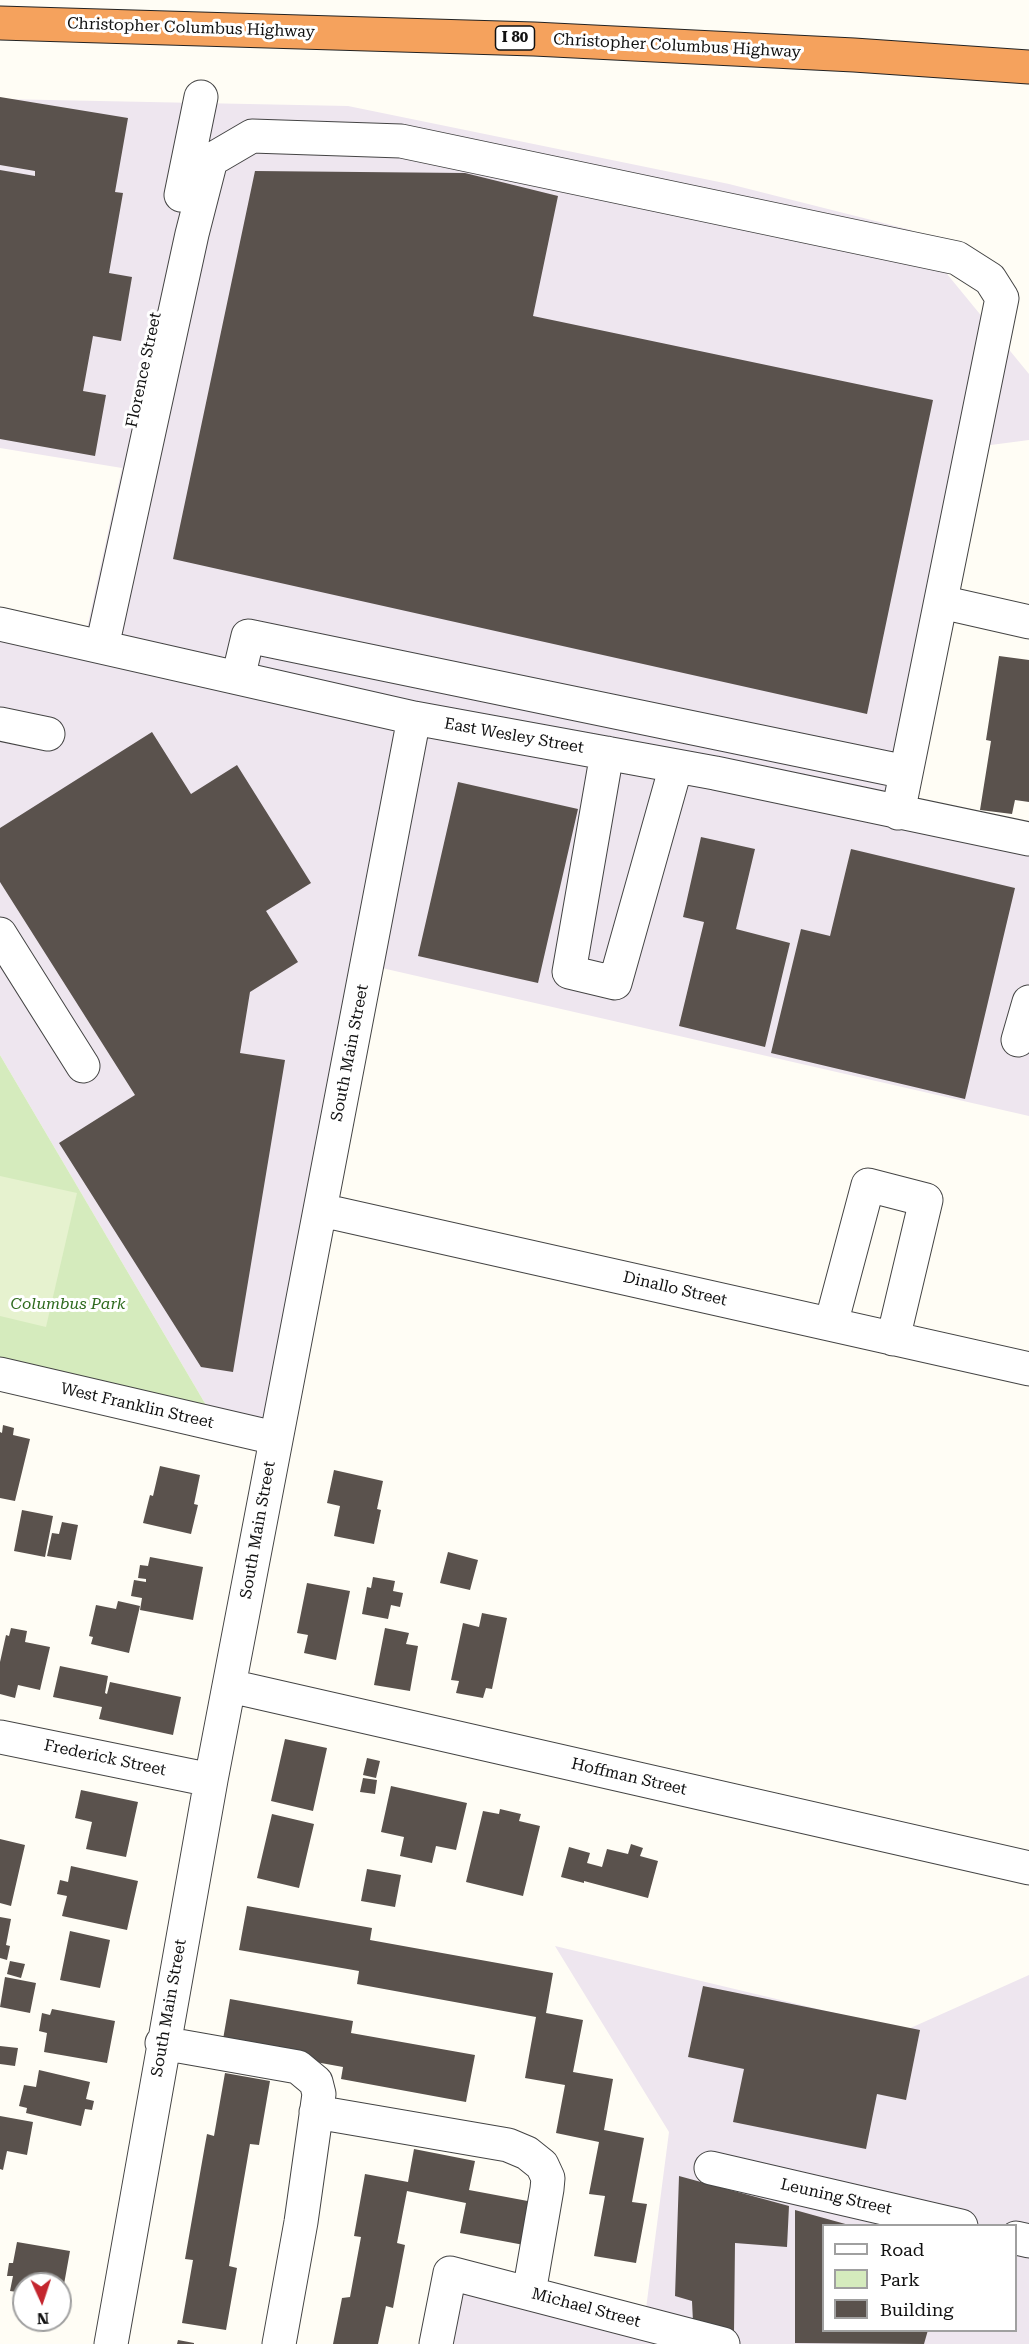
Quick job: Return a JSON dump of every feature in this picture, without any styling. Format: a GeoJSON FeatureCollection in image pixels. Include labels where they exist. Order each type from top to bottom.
{"type":"FeatureCollection","features":[{"type":"Feature","properties":{"kind":"highway","name":"Christopher Columbus Highway"},"geometry":{"type":"LineString","coordinates":[[0,22],[534,39],[854,55],[1029,67]]}},
{"type":"Feature","properties":{"kind":"street","name":"Florence Street"},"geometry":{"type":"LineString","coordinates":[[95,645],[201,96]]}},
{"type":"Feature","properties":{"kind":"street"},"geometry":{"type":"LineString","coordinates":[[95,645],[192,234],[212,160],[252,136],[401,141],[957,258],[1016,299],[941,602],[898,813]]}},
{"type":"Feature","properties":{"kind":"street"},"geometry":{"type":"LineString","coordinates":[[941,602],[1029,622]]}},
{"type":"Feature","properties":{"kind":"street","name":"East Wesley Street"},"geometry":{"type":"LineString","coordinates":[[0,624],[414,718],[676,766],[1029,839]]}},
{"type":"Feature","properties":{"kind":"street"},"geometry":{"type":"LineString","coordinates":[[238,678],[248,636],[906,772]]}},
{"type":"Feature","properties":{"kind":"street","name":"South Main Street"},"geometry":{"type":"LineString","coordinates":[[111,2344],[162,2043],[211,1780],[414,718]]}},
{"type":"Feature","properties":{"kind":"street"},"geometry":{"type":"LineString","coordinates":[[0,724],[48,734]]}},
{"type":"Feature","properties":{"kind":"street"},"geometry":{"type":"LineString","coordinates":[[608,753],[569,972],[615,983],[676,766]]}},
{"type":"Feature","properties":{"kind":"street"},"geometry":{"type":"LineString","coordinates":[[0,934],[83,1066]]}},
{"type":"Feature","properties":{"kind":"street"},"geometry":{"type":"LineString","coordinates":[[1018,1040],[1029,1002]]}},
{"type":"Feature","properties":{"kind":"street"},"geometry":{"type":"LineString","coordinates":[[831,1324],[868,1185],[926,1200],[893,1339]]}},
{"type":"Feature","properties":{"kind":"street","name":"Dinallo Street"},"geometry":{"type":"LineString","coordinates":[[321,1210],[1029,1369]]}},
{"type":"Feature","properties":{"kind":"street","name":"West Franklin Street"},"geometry":{"type":"LineString","coordinates":[[0,1374],[275,1438]]}},
{"type":"Feature","properties":{"kind":"street","name":"Hoffman Street"},"geometry":{"type":"LineString","coordinates":[[230,1686],[1029,1868]]}},
{"type":"Feature","properties":{"kind":"street","name":"Frederick Street"},"geometry":{"type":"LineString","coordinates":[[0,1737],[211,1780]]}},
{"type":"Feature","properties":{"kind":"street"},"geometry":{"type":"LineString","coordinates":[[162,2043],[298,2067],[316,2082],[319,2094],[301,2222],[279,2344]]}},
{"type":"Feature","properties":{"kind":"street"},"geometry":{"type":"LineString","coordinates":[[316,2112],[508,2145],[528,2153],[542,2165],[548,2178],[529,2293]]}},
{"type":"Feature","properties":{"kind":"street","name":"Leuning Street"},"geometry":{"type":"LineString","coordinates":[[711,2168],[952,2224]]}},
{"type":"Feature","properties":{"kind":"street","name":"Michael Street"},"geometry":{"type":"LineString","coordinates":[[436,2344],[450,2273],[723,2344]]}},
{"type":"Feature","properties":{"kind":"shaded area"},"geometry":{"type":"Polygon","coordinates":[[[0,99],[348,106],[729,184],[911,230],[1029,374],[1029,440],[960,449],[883,810],[1029,841],[1029,1116],[360,963],[271,1420],[206,1405],[0,1055],[0,624],[84,642],[122,468],[0,448],[0,99]]]}},
{"type":"Feature","properties":{"kind":"shaded area"},"geometry":{"type":"Polygon","coordinates":[[[555,1946],[906,2030],[1029,1975],[1029,2344],[431,2344],[441,2283],[644,2324],[669,2132],[555,1946]]]}},
{"type":"Feature","properties":{"kind":"green space","name":"Columbus Park"},"geometry":{"type":"Polygon","coordinates":[[[0,1055],[206,1405],[0,1359],[0,1055]]]}},
{"type":"Feature","properties":{"kind":"green space"},"geometry":{"type":"Polygon","coordinates":[[[0,1176],[77,1193],[46,1327],[0,1316],[0,1176]]]}},
{"type":"Feature","properties":{"kind":"building"},"geometry":{"type":"Polygon","coordinates":[[[0,97],[128,118],[115,192],[123,193],[109,273],[132,277],[121,341],[93,336],[83,391],[106,395],[95,456],[0,439],[0,170],[35,176],[35,171],[0,165],[0,97]]]}},
{"type":"Feature","properties":{"kind":"building"},"geometry":{"type":"Polygon","coordinates":[[[255,171],[465,173],[558,196],[533,316],[933,400],[867,714],[173,559],[255,171]]]}},
{"type":"Feature","properties":{"kind":"building"},"geometry":{"type":"Polygon","coordinates":[[[999,656],[1029,660],[1029,802],[1015,800],[1012,814],[980,810],[991,741],[986,740],[999,656]]]}},
{"type":"Feature","properties":{"kind":"building"},"geometry":{"type":"Polygon","coordinates":[[[152,732],[191,794],[237,765],[311,883],[266,911],[298,962],[250,992],[240,1053],[285,1060],[233,1372],[201,1367],[59,1143],[135,1095],[0,882],[0,828],[152,732]]]}},
{"type":"Feature","properties":{"kind":"building"},"geometry":{"type":"Polygon","coordinates":[[[458,782],[578,809],[538,983],[418,956],[458,782]]]}},
{"type":"Feature","properties":{"kind":"building"},"geometry":{"type":"Polygon","coordinates":[[[701,837],[755,849],[736,929],[790,943],[765,1047],[679,1026],[704,922],[683,917],[701,837]]]}},
{"type":"Feature","properties":{"kind":"building"},"geometry":{"type":"Polygon","coordinates":[[[851,849],[1015,888],[965,1099],[771,1053],[801,929],[830,936],[851,849]]]}},
{"type":"Feature","properties":{"kind":"building"},"geometry":{"type":"Polygon","coordinates":[[[3,1425],[14,1428],[13,1435],[30,1439],[15,1501],[0,1498],[0,1432],[2,1433],[3,1425]]]}},
{"type":"Feature","properties":{"kind":"building"},"geometry":{"type":"Polygon","coordinates":[[[160,1466],[200,1475],[194,1504],[198,1505],[191,1534],[143,1523],[150,1495],[153,1496],[160,1466]]]}},
{"type":"Feature","properties":{"kind":"building"},"geometry":{"type":"Polygon","coordinates":[[[334,1470],[383,1481],[377,1509],[381,1510],[374,1544],[334,1536],[340,1506],[327,1503],[334,1470]]]}},
{"type":"Feature","properties":{"kind":"building"},"geometry":{"type":"Polygon","coordinates":[[[22,1510],[53,1516],[45,1557],[14,1551],[22,1510]]]}},
{"type":"Feature","properties":{"kind":"building"},"geometry":{"type":"Polygon","coordinates":[[[62,1522],[78,1525],[71,1560],[47,1556],[52,1533],[59,1534],[62,1522]]]}},
{"type":"Feature","properties":{"kind":"building"},"geometry":{"type":"Polygon","coordinates":[[[448,1552],[478,1560],[470,1590],[440,1583],[448,1552]]]}},
{"type":"Feature","properties":{"kind":"building"},"geometry":{"type":"Polygon","coordinates":[[[150,1557],[203,1567],[193,1620],[140,1610],[142,1598],[131,1596],[134,1580],[146,1582],[146,1579],[138,1578],[140,1565],[148,1566],[150,1557]]]}},
{"type":"Feature","properties":{"kind":"building"},"geometry":{"type":"Polygon","coordinates":[[[373,1577],[395,1581],[393,1591],[403,1593],[400,1607],[391,1605],[388,1619],[362,1614],[367,1587],[371,1588],[373,1577]]]}},
{"type":"Feature","properties":{"kind":"building"},"geometry":{"type":"Polygon","coordinates":[[[307,1583],[350,1591],[336,1660],[304,1653],[308,1635],[297,1633],[307,1583]]]}},
{"type":"Feature","properties":{"kind":"building"},"geometry":{"type":"Polygon","coordinates":[[[118,1601],[140,1606],[129,1653],[91,1644],[93,1637],[89,1636],[96,1605],[116,1609],[118,1601]]]}},
{"type":"Feature","properties":{"kind":"building"},"geometry":{"type":"Polygon","coordinates":[[[482,1613],[507,1618],[492,1689],[486,1688],[483,1698],[456,1693],[459,1681],[451,1680],[463,1623],[479,1627],[482,1613]]]}},
{"type":"Feature","properties":{"kind":"building"},"geometry":{"type":"Polygon","coordinates":[[[11,1628],[27,1631],[25,1642],[50,1647],[40,1690],[18,1685],[15,1698],[0,1694],[0,1662],[6,1635],[9,1636],[11,1628]]]}},
{"type":"Feature","properties":{"kind":"building"},"geometry":{"type":"Polygon","coordinates":[[[385,1628],[409,1633],[406,1644],[418,1646],[410,1691],[374,1685],[385,1628]]]}},
{"type":"Feature","properties":{"kind":"building"},"geometry":{"type":"Polygon","coordinates":[[[60,1666],[108,1676],[105,1693],[107,1694],[110,1682],[181,1697],[173,1735],[99,1719],[102,1707],[53,1697],[60,1666]]]}},
{"type":"Feature","properties":{"kind":"building"},"geometry":{"type":"Polygon","coordinates":[[[285,1739],[327,1748],[313,1811],[271,1801],[285,1739]]]}},
{"type":"Feature","properties":{"kind":"building"},"geometry":{"type":"Polygon","coordinates":[[[367,1758],[380,1761],[376,1778],[363,1775],[367,1758]]]}},
{"type":"Feature","properties":{"kind":"building"},"geometry":{"type":"Polygon","coordinates":[[[363,1778],[377,1780],[375,1794],[360,1792],[363,1778]]]}},
{"type":"Feature","properties":{"kind":"building"},"geometry":{"type":"Polygon","coordinates":[[[391,1786],[467,1803],[456,1850],[436,1846],[432,1863],[400,1856],[404,1837],[381,1832],[391,1786]]]}},
{"type":"Feature","properties":{"kind":"building"},"geometry":{"type":"Polygon","coordinates":[[[81,1790],[138,1802],[126,1857],[86,1849],[92,1822],[75,1818],[81,1790]]]}},
{"type":"Feature","properties":{"kind":"building"},"geometry":{"type":"Polygon","coordinates":[[[500,1809],[521,1814],[519,1821],[540,1826],[523,1896],[466,1882],[483,1811],[499,1814],[500,1809]]]}},
{"type":"Feature","properties":{"kind":"building"},"geometry":{"type":"Polygon","coordinates":[[[272,1814],[314,1824],[299,1888],[257,1878],[272,1814]]]}},
{"type":"Feature","properties":{"kind":"building"},"geometry":{"type":"Polygon","coordinates":[[[0,1839],[25,1845],[11,1906],[0,1903],[0,1839]]]}},
{"type":"Feature","properties":{"kind":"building"},"geometry":{"type":"Polygon","coordinates":[[[631,1844],[643,1848],[640,1856],[658,1861],[648,1898],[561,1877],[569,1847],[590,1853],[587,1863],[602,1867],[607,1849],[628,1854],[631,1844]]]}},
{"type":"Feature","properties":{"kind":"building"},"geometry":{"type":"Polygon","coordinates":[[[71,1866],[138,1881],[127,1930],[62,1916],[67,1896],[57,1894],[60,1880],[68,1882],[71,1866]]]}},
{"type":"Feature","properties":{"kind":"building"},"geometry":{"type":"Polygon","coordinates":[[[367,1869],[401,1875],[395,1907],[361,1901],[367,1869]]]}},
{"type":"Feature","properties":{"kind":"building"},"geometry":{"type":"Polygon","coordinates":[[[247,1906],[372,1928],[370,1940],[553,1973],[546,2013],[583,2020],[573,2072],[613,2079],[604,2130],[644,2138],[632,2202],[647,2204],[636,2263],[594,2256],[605,2196],[589,2194],[599,2142],[556,2133],[565,2085],[525,2078],[536,2017],[357,1984],[359,1971],[239,1950],[247,1906]]]}},
{"type":"Feature","properties":{"kind":"building"},"geometry":{"type":"Polygon","coordinates":[[[0,1917],[11,1919],[6,1945],[10,1946],[7,1960],[0,1958],[0,1917]]]}},
{"type":"Feature","properties":{"kind":"building"},"geometry":{"type":"Polygon","coordinates":[[[70,1931],[110,1940],[100,1988],[60,1980],[70,1931]]]}},
{"type":"Feature","properties":{"kind":"building"},"geometry":{"type":"Polygon","coordinates":[[[10,1961],[25,1964],[21,1978],[7,1974],[10,1961]]]}},
{"type":"Feature","properties":{"kind":"building"},"geometry":{"type":"Polygon","coordinates":[[[5,1977],[36,1983],[30,2013],[0,2007],[5,1977]]]}},
{"type":"Feature","properties":{"kind":"building"},"geometry":{"type":"Polygon","coordinates":[[[703,1986],[920,2030],[906,2100],[877,2094],[866,2149],[733,2122],[744,2069],[688,2057],[703,1986]]]}},
{"type":"Feature","properties":{"kind":"building"},"geometry":{"type":"Polygon","coordinates":[[[230,1999],[353,2021],[351,2033],[475,2055],[466,2102],[341,2079],[343,2067],[222,2045],[230,1999]]]}},
{"type":"Feature","properties":{"kind":"building"},"geometry":{"type":"Polygon","coordinates":[[[52,2009],[115,2021],[107,2063],[44,2052],[47,2033],[39,2031],[42,2013],[50,2015],[52,2009]]]}},
{"type":"Feature","properties":{"kind":"building"},"geometry":{"type":"Polygon","coordinates":[[[0,2046],[18,2048],[15,2066],[0,2064],[0,2046]]]}},
{"type":"Feature","properties":{"kind":"building"},"geometry":{"type":"Polygon","coordinates":[[[39,2070],[90,2082],[86,2099],[94,2101],[92,2110],[85,2109],[81,2126],[26,2113],[27,2108],[19,2106],[24,2085],[36,2087],[39,2070]]]}},
{"type":"Feature","properties":{"kind":"building"},"geometry":{"type":"Polygon","coordinates":[[[225,2073],[270,2081],[259,2145],[250,2144],[229,2266],[237,2268],[226,2330],[182,2323],[193,2260],[185,2259],[207,2134],[214,2136],[225,2073]]]}},
{"type":"Feature","properties":{"kind":"building"},"geometry":{"type":"Polygon","coordinates":[[[0,2116],[33,2122],[27,2155],[7,2151],[3,2170],[0,2169],[0,2116]]]}},
{"type":"Feature","properties":{"kind":"building"},"geometry":{"type":"Polygon","coordinates":[[[414,2149],[475,2161],[469,2190],[533,2202],[524,2245],[460,2233],[466,2203],[407,2191],[397,2243],[405,2245],[393,2308],[386,2306],[378,2344],[333,2344],[342,2298],[350,2297],[361,2237],[354,2236],[365,2174],[408,2182],[414,2149]]]}},
{"type":"Feature","properties":{"kind":"building"},"geometry":{"type":"Polygon","coordinates":[[[679,2176],[789,2206],[787,2247],[735,2243],[734,2332],[693,2322],[692,2301],[675,2296],[679,2176]]]}},
{"type":"Feature","properties":{"kind":"building"},"geometry":{"type":"Polygon","coordinates":[[[795,2210],[845,2224],[822,2224],[822,2332],[927,2332],[924,2344],[795,2343],[795,2210]]]}},
{"type":"Feature","properties":{"kind":"building"},"geometry":{"type":"Polygon","coordinates":[[[17,2242],[70,2251],[66,2272],[12,2272],[12,2276],[7,2276],[9,2263],[13,2263],[17,2242]]]}},
{"type":"Feature","properties":{"kind":"building"},"geometry":{"type":"Polygon","coordinates":[[[178,2340],[194,2343],[194,2344],[177,2344],[178,2340]]]}}]}
